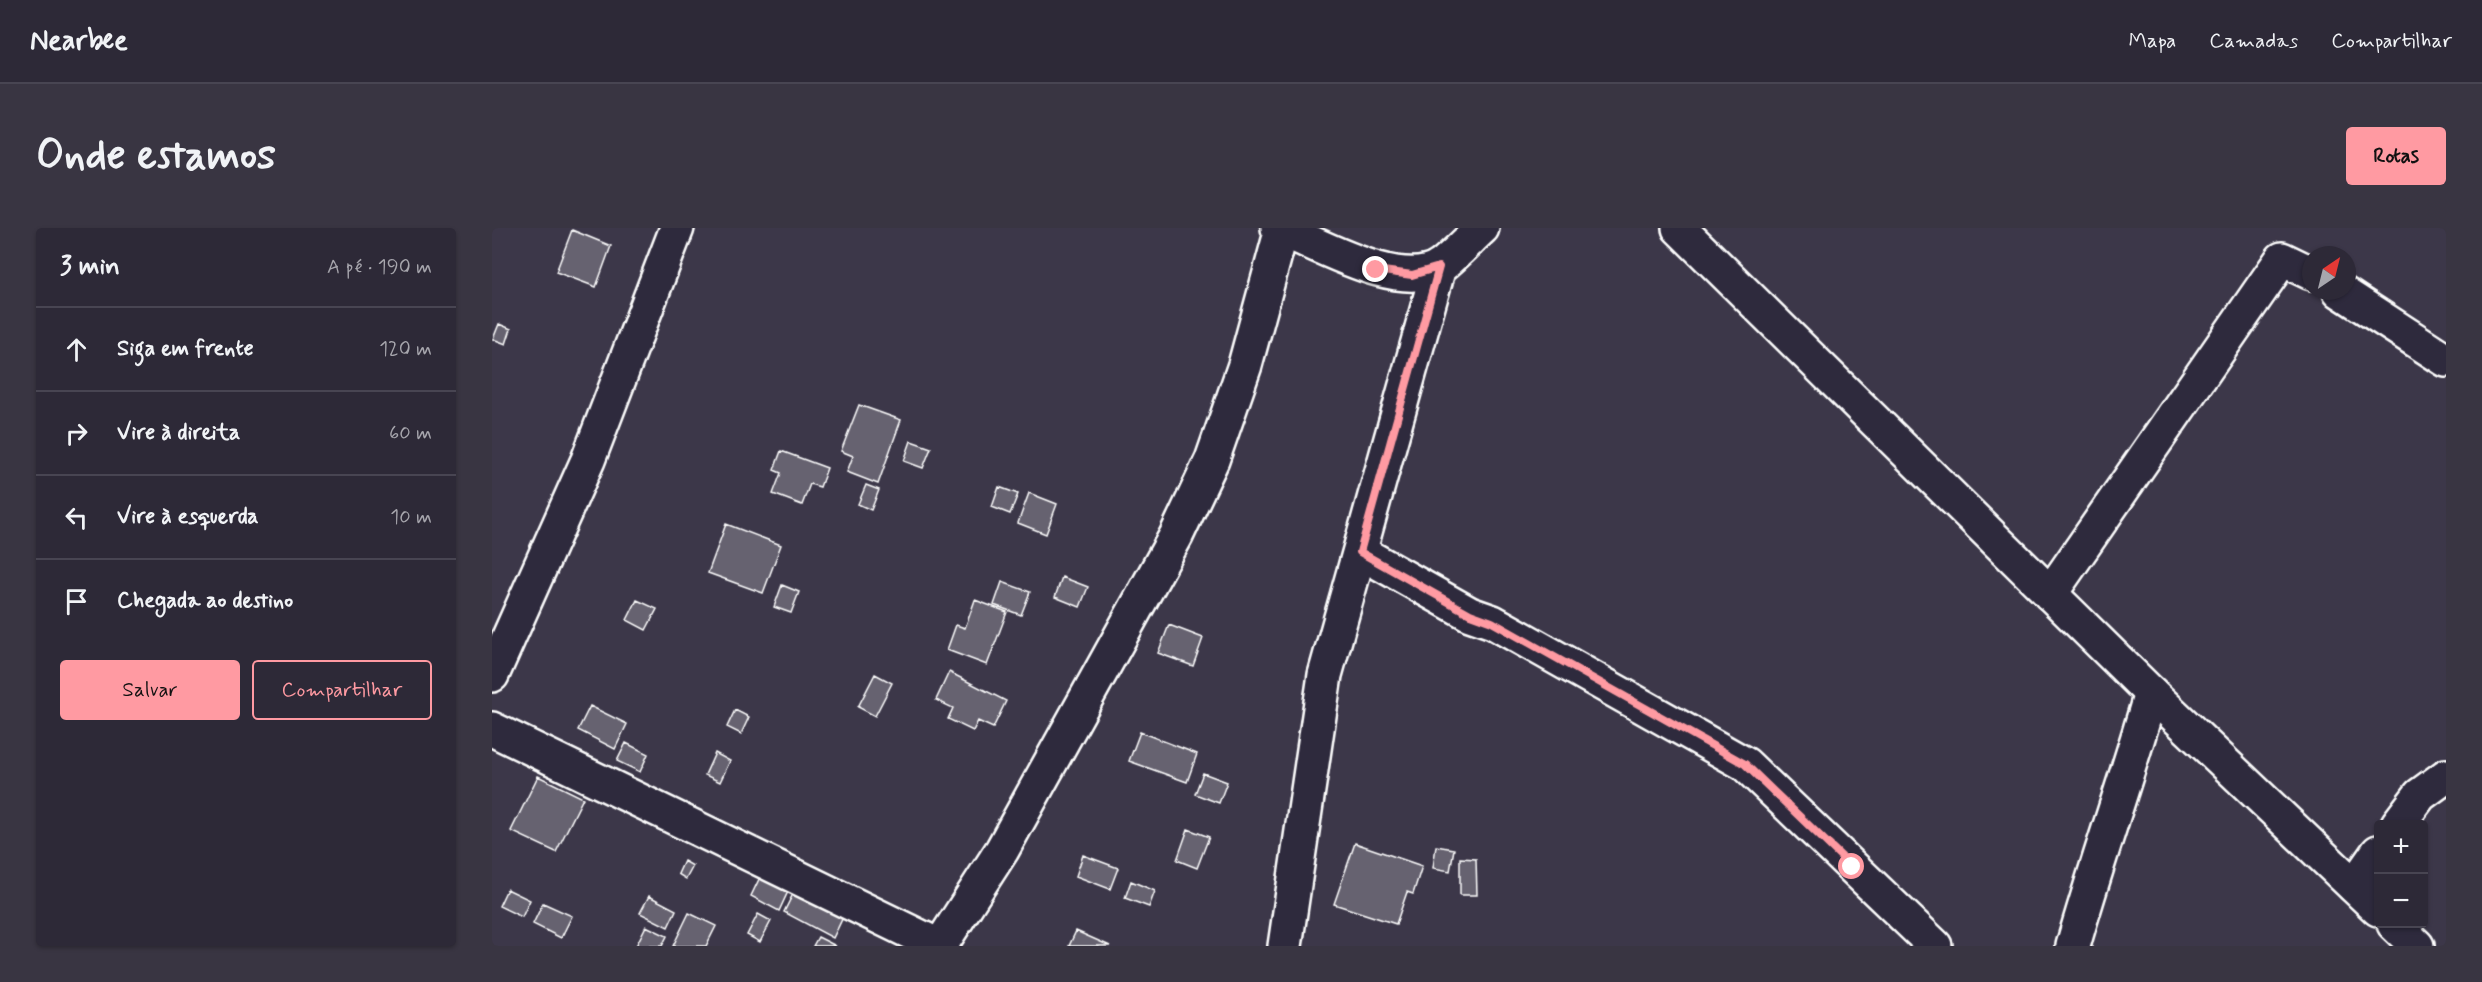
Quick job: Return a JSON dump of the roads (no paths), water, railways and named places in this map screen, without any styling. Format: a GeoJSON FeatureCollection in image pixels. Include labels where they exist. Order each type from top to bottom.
{"type":"FeatureCollection","features":[{"type":"Feature","properties":{"kind":"street"},"geometry":{"type":"LineString","coordinates":[[492,675],[588,460],[677,228]]}},
{"type":"Feature","properties":{"kind":"street"},"geometry":{"type":"LineString","coordinates":[[492,729],[939,946],[1002,850],[1181,525],[1212,460],[1245,365],[1280,229],[1376,270],[1412,275],[1439,267],[1482,228]]}},
{"type":"Feature","properties":{"kind":"street"},"geometry":{"type":"LineString","coordinates":[[1679,228],[2151,693],[2374,904]]}},
{"type":"Feature","properties":{"kind":"street"},"geometry":{"type":"LineString","coordinates":[[2050,594],[2282,259],[2302,269]]}},
{"type":"Feature","properties":{"kind":"street"},"geometry":{"type":"LineString","coordinates":[[1285,946],[1325,675],[1439,267]]}},
{"type":"Feature","properties":{"kind":"street"},"geometry":{"type":"LineString","coordinates":[[2354,300],[2446,360]]}},
{"type":"Feature","properties":{"kind":"street"},"geometry":{"type":"LineString","coordinates":[[1360,552],[1470,614],[1492,622],[1745,764],[1935,946]]}},
{"type":"Feature","properties":{"kind":"street"},"geometry":{"type":"LineString","coordinates":[[2073,946],[2128,774],[2151,693]]}},
{"type":"Feature","properties":{"kind":"street"},"geometry":{"type":"LineString","coordinates":[[2402,820],[2420,795],[2446,776]]}},
{"type":"Feature","properties":{"kind":"street"},"geometry":{"type":"LineString","coordinates":[[2354,886],[2374,859]]}},
{"type":"Feature","properties":{"kind":"street"},"geometry":{"type":"LineString","coordinates":[[2398,928],[2417,946]]}}]}
